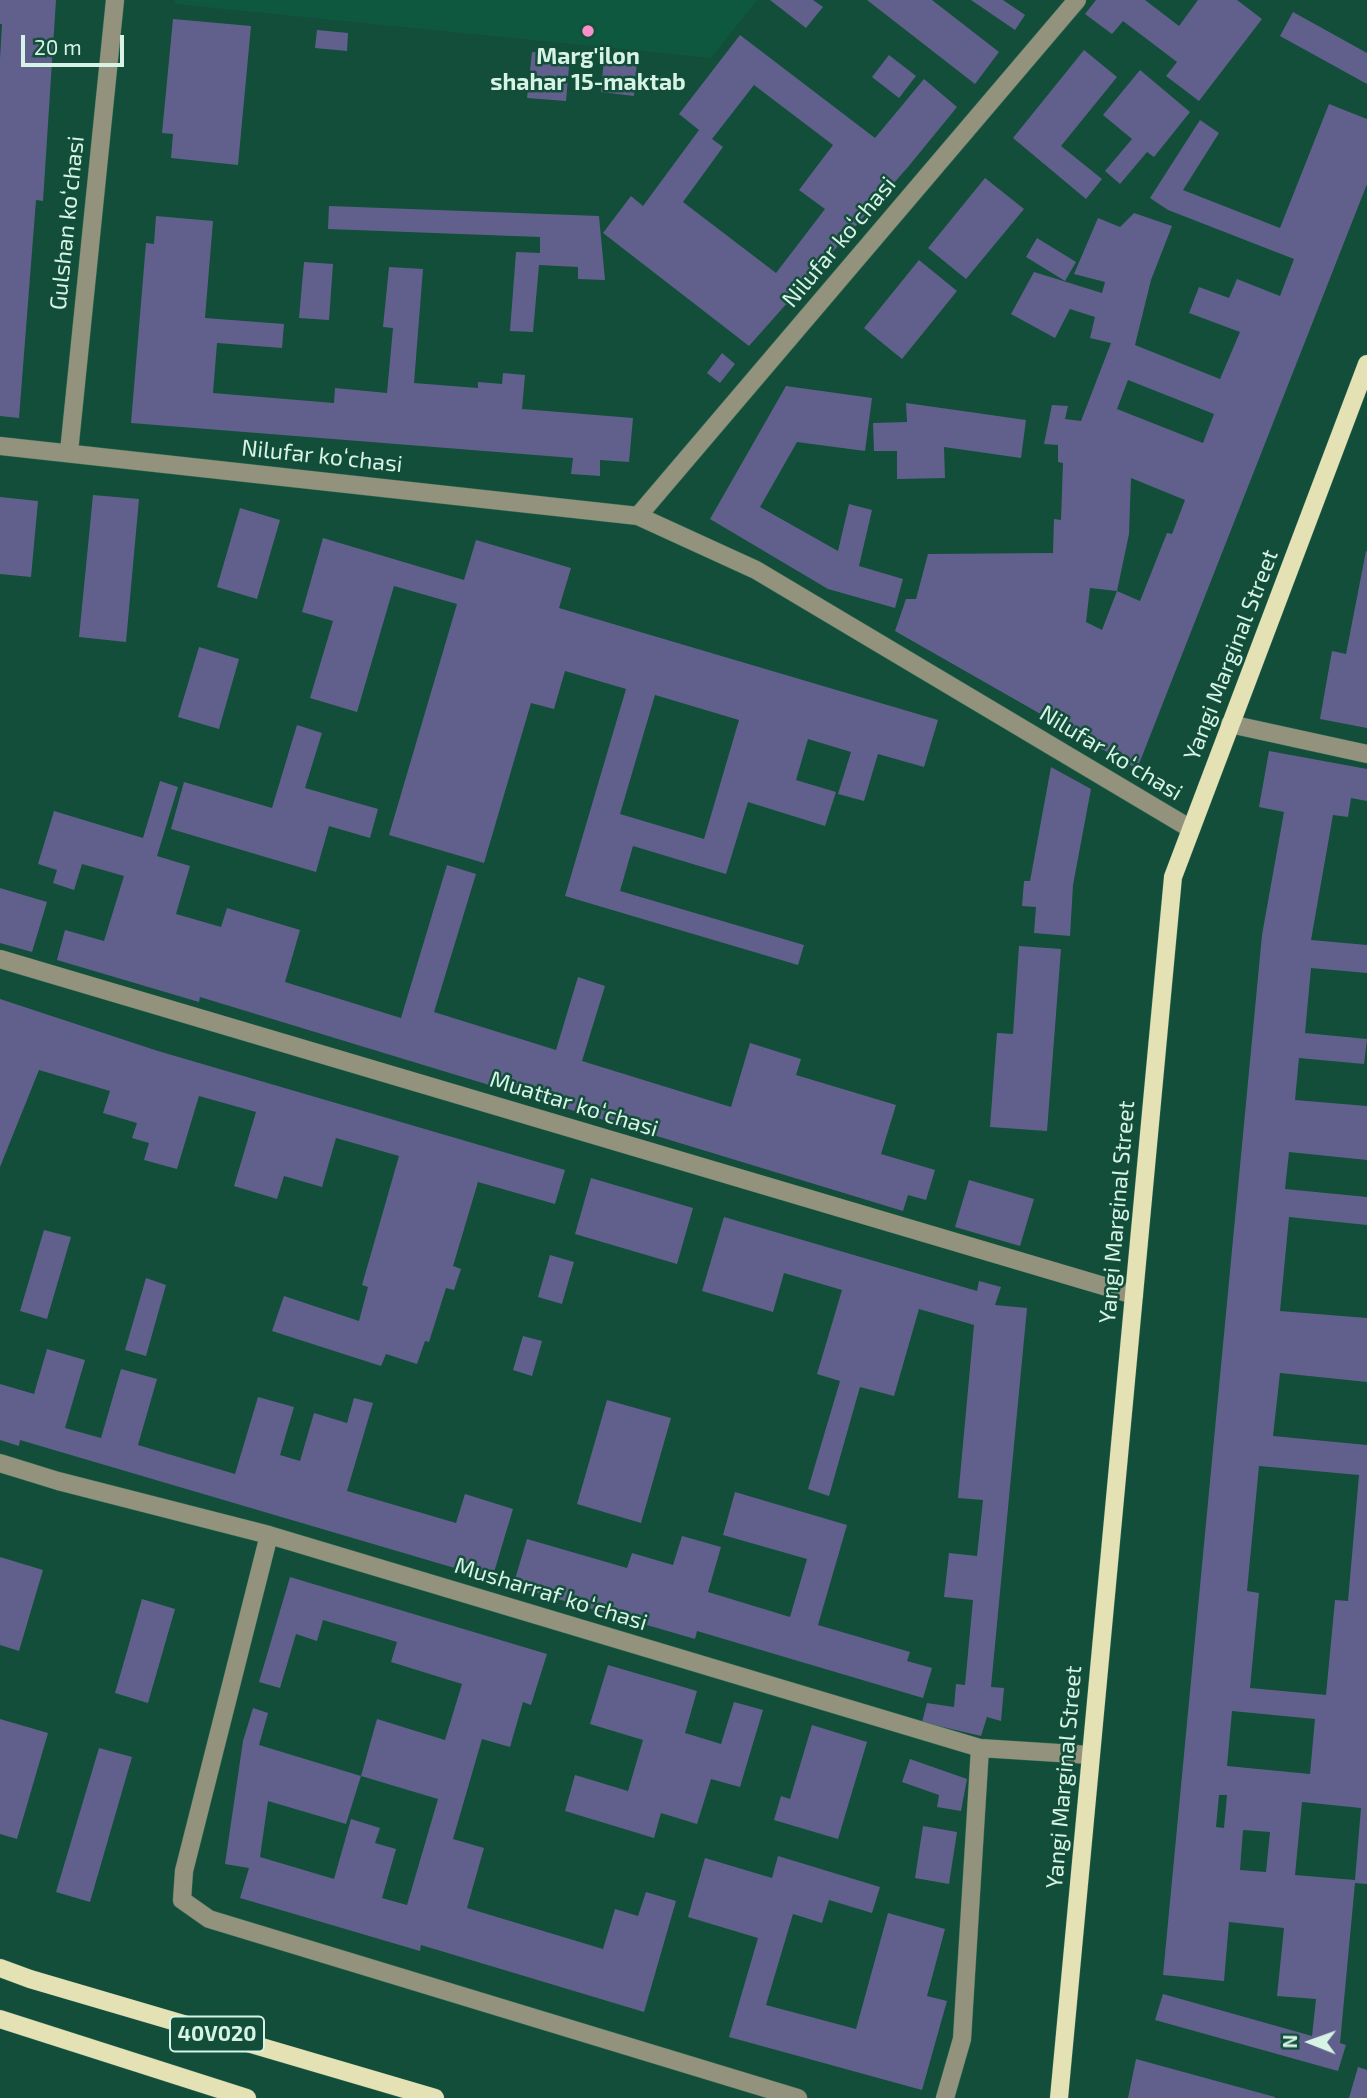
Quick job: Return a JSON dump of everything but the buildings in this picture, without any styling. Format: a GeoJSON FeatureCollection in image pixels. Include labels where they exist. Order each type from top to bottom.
{"type":"FeatureCollection","features":[{"type":"Feature","properties":{"kind":"main road","name":"Yangi Marginal Street"},"geometry":{"type":"LineString","coordinates":[[1061,2097],[1090,1755],[1173,877],[1367,364]]}},
{"type":"Feature","properties":{"kind":"main road","name":"40V020"},"geometry":{"type":"LineString","coordinates":[[0,1968],[435,2098]]}},
{"type":"Feature","properties":{"kind":"main road","name":"40V020"},"geometry":{"type":"LineString","coordinates":[[0,2019],[247,2098]]}},
{"type":"Feature","properties":{"kind":"street","name":"Gulshan koʻchasi"},"geometry":{"type":"LineString","coordinates":[[69,452],[115,0]]}},
{"type":"Feature","properties":{"kind":"street","name":"Nilufar koʻchasi"},"geometry":{"type":"LineString","coordinates":[[638,516],[1077,0]]}},
{"type":"Feature","properties":{"kind":"street","name":"Nilufar koʻchasi"},"geometry":{"type":"LineString","coordinates":[[0,446],[638,516],[756,570],[1191,829]]}},
{"type":"Feature","properties":{"kind":"street"},"geometry":{"type":"LineString","coordinates":[[1230,724],[1367,754]]}},
{"type":"Feature","properties":{"kind":"street","name":"Muattar koʻchasi"},"geometry":{"type":"LineString","coordinates":[[0,959],[1134,1295]]}},
{"type":"Feature","properties":{"kind":"street","name":"Musharraf koʻchasi"},"geometry":{"type":"LineString","coordinates":[[0,1463],[58,1481],[269,1535],[980,1748],[1090,1755]]}},
{"type":"Feature","properties":{"kind":"street"},"geometry":{"type":"LineString","coordinates":[[269,1535],[184,1871],[182,1900],[209,1919],[799,2098]]}},
{"type":"Feature","properties":{"kind":"street"},"geometry":{"type":"LineString","coordinates":[[945,2098],[962,2039],[980,1748]]}},
{"type":"Feature","properties":{"kind":"shaded area","name":"Marg'ilon shahar 15-maktab"},"geometry":{"type":"Polygon","coordinates":[[[175,0],[757,0],[711,58],[175,4],[175,0]]]}},
{"type":"Feature","properties":{"kind":"place","name":"Marg'ilon shahar 15-maktab"},"geometry":{"type":"Point","coordinates":[588,31]}}]}
